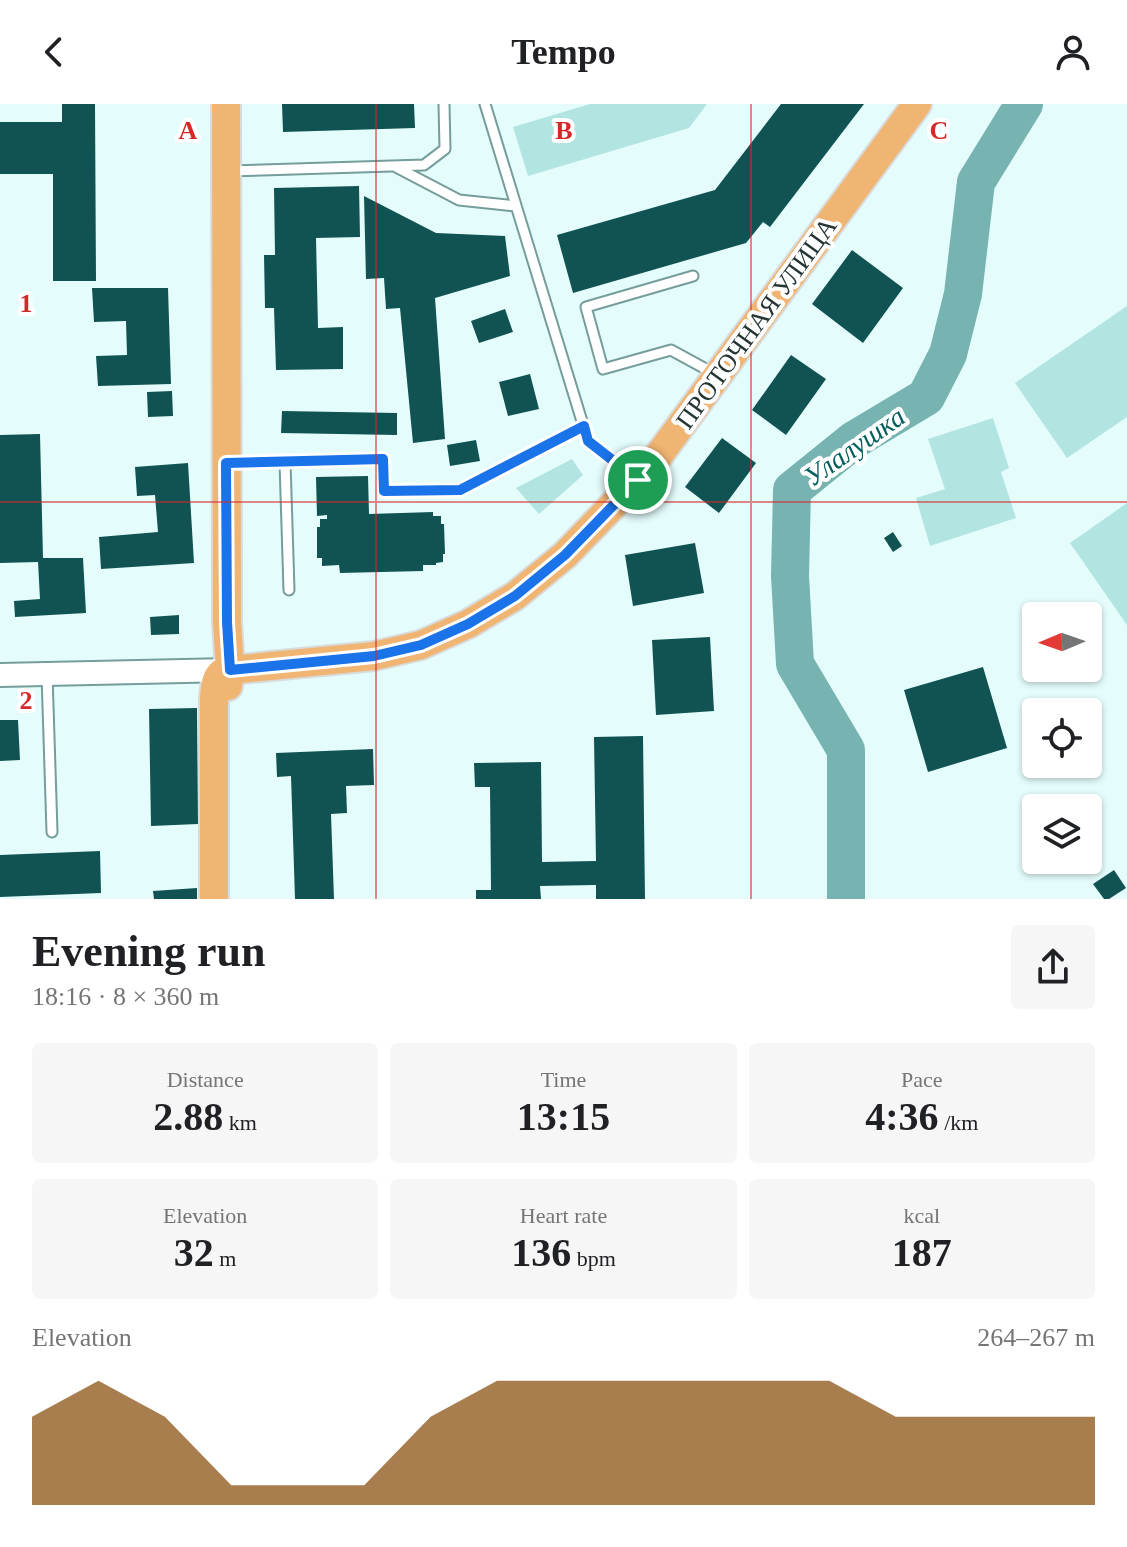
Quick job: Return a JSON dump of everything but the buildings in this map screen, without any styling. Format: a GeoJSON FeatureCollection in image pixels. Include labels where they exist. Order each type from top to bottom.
{"type":"FeatureCollection","features":[{"type":"Feature","properties":{"kind":"main road"},"geometry":{"type":"LineString","coordinates":[[226,104],[231,899]]}},
{"type":"Feature","properties":{"kind":"main road","name":"ПРОТОЧНАЯ УЛИЦА"},"geometry":{"type":"LineString","coordinates":[[230,670],[374,656],[421,645],[468,624],[515,596],[565,555],[651,466],[917,104]]}},
{"type":"Feature","properties":{"kind":"main road"},"geometry":{"type":"LineString","coordinates":[[214,899],[215,692],[218,677],[230,670]]}},
{"type":"Feature","properties":{"kind":"street","name":"ПРОТОЧНАЯ УЛИЦА"},"geometry":{"type":"LineString","coordinates":[[0,675],[230,670]]}},
{"type":"Feature","properties":{"kind":"lane"},"geometry":{"type":"LineString","coordinates":[[225,171],[424,165],[445,149],[444,104]]}},
{"type":"Feature","properties":{"kind":"lane"},"geometry":{"type":"LineString","coordinates":[[485,104],[588,441],[638,480]]}},
{"type":"Feature","properties":{"kind":"lane"},"geometry":{"type":"LineString","coordinates":[[393,166],[459,200],[516,206]]}},
{"type":"Feature","properties":{"kind":"lane"},"geometry":{"type":"LineString","coordinates":[[693,276],[586,307],[603,369],[671,350],[718,375]]}},
{"type":"Feature","properties":{"kind":"lane"},"geometry":{"type":"LineString","coordinates":[[226,463],[383,459],[384,491],[460,490],[584,426]]}},
{"type":"Feature","properties":{"kind":"lane"},"geometry":{"type":"LineString","coordinates":[[285,462],[289,590]]}},
{"type":"Feature","properties":{"kind":"lane"},"geometry":{"type":"LineString","coordinates":[[47,674],[52,832]]}},
{"type":"Feature","properties":{"kind":"shaded area"},"geometry":{"type":"Polygon","coordinates":[[[590,104],[707,104],[689,128],[528,176],[513,127],[590,104]]]}},
{"type":"Feature","properties":{"kind":"shaded area"},"geometry":{"type":"Polygon","coordinates":[[[1127,306],[1127,417],[1067,458],[1015,383],[1127,306]]]}},
{"type":"Feature","properties":{"kind":"shaded area"},"geometry":{"type":"Polygon","coordinates":[[[993,418],[1009,468],[1001,472],[1016,518],[930,546],[916,498],[945,489],[928,439],[993,418]]]}},
{"type":"Feature","properties":{"kind":"shaded area"},"geometry":{"type":"Polygon","coordinates":[[[572,459],[583,475],[539,514],[516,488],[572,459]]]}},
{"type":"Feature","properties":{"kind":"shaded area"},"geometry":{"type":"Polygon","coordinates":[[[1127,503],[1127,625],[1070,543],[1127,503]]]}},
{"type":"Feature","properties":{"kind":"waterway","name":"Улалушка"},"geometry":{"type":"LineString","coordinates":[[846,899],[846,750],[795,664],[790,576],[792,490],[854,440],[926,397],[948,354],[963,294],[976,182],[1024,104]]}},
{"type":"Feature","properties":{"kind":"route"},"geometry":{"type":"LineString","coordinates":[[584,426],[588,441],[638,480],[565,555],[515,596],[468,624],[421,645],[374,656],[230,670],[226,463],[383,459],[384,491],[460,490],[584,426]]}}]}
